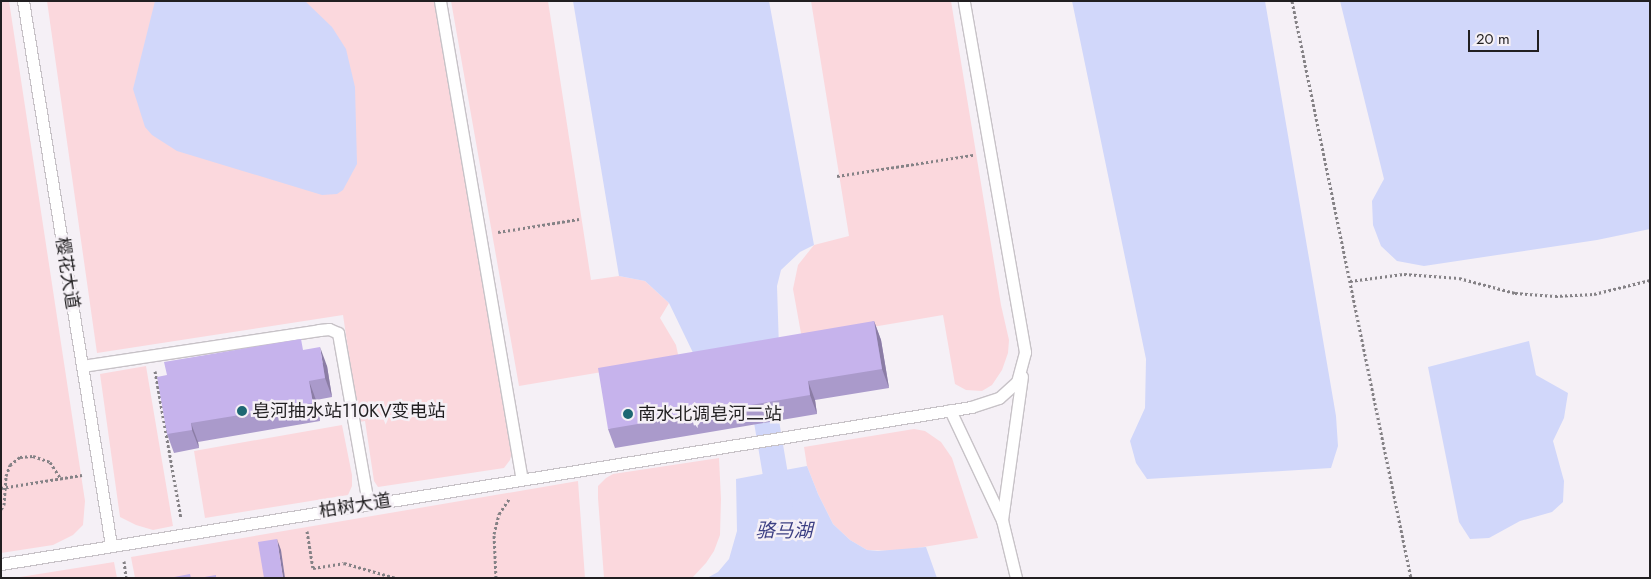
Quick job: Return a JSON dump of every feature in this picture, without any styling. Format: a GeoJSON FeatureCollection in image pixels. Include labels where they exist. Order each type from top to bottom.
{"type":"FeatureCollection","features":[{"type":"Feature","properties":{"kind":"lane","name":"樱花大道"},"geometry":{"type":"LineString","coordinates":[[23,1],[111,545]]}},
{"type":"Feature","properties":{"kind":"lane"},"geometry":{"type":"LineString","coordinates":[[440,1],[522,479]]}},
{"type":"Feature","properties":{"kind":"lane"},"geometry":{"type":"LineString","coordinates":[[964,1],[1025,352],[1002,520]]}},
{"type":"Feature","properties":{"kind":"lane"},"geometry":{"type":"LineString","coordinates":[[82,366],[320,330],[329,329],[338,333],[368,504]]}},
{"type":"Feature","properties":{"kind":"lane","name":"柏树大道"},"geometry":{"type":"LineString","coordinates":[[1,564],[971,407],[999,398],[1017,382],[1025,352]]}},
{"type":"Feature","properties":{"kind":"lane"},"geometry":{"type":"LineString","coordinates":[[950,410],[1002,520],[1016,578]]}},
{"type":"Feature","properties":{"kind":"path"},"geometry":{"type":"LineString","coordinates":[[1292,1],[1411,578]]}},
{"type":"Feature","properties":{"kind":"path"},"geometry":{"type":"LineString","coordinates":[[837,176],[991,152]]}},
{"type":"Feature","properties":{"kind":"path"},"geometry":{"type":"LineString","coordinates":[[480,234],[579,219]]}},
{"type":"Feature","properties":{"kind":"path"},"geometry":{"type":"LineString","coordinates":[[1350,281],[1404,274],[1459,278],[1515,293],[1555,296],[1594,294],[1650,280]]}},
{"type":"Feature","properties":{"kind":"path"},"geometry":{"type":"LineString","coordinates":[[152,356],[183,534]]}},
{"type":"Feature","properties":{"kind":"path"},"geometry":{"type":"LineString","coordinates":[[1,509],[4,505],[3,488],[10,465],[20,457],[33,456],[50,462],[61,479]]}},
{"type":"Feature","properties":{"kind":"path"},"geometry":{"type":"LineString","coordinates":[[3,488],[100,473]]}},
{"type":"Feature","properties":{"kind":"path"},"geometry":{"type":"LineString","coordinates":[[496,578],[493,552],[497,521],[499,514],[522,479]]}},
{"type":"Feature","properties":{"kind":"path"},"geometry":{"type":"LineString","coordinates":[[304,514],[313,568],[344,563],[396,578]]}},
{"type":"Feature","properties":{"kind":"shaded area"},"geometry":{"type":"Polygon","coordinates":[[[1,1],[9,1],[85,501],[83,525],[73,535],[53,545],[1,553],[1,1]]]}},
{"type":"Feature","properties":{"kind":"shaded area"},"geometry":{"type":"Polygon","coordinates":[[[47,1],[434,1],[512,452],[510,460],[504,468],[378,487],[374,481],[365,421],[359,422],[343,315],[97,353],[47,1]]]}},
{"type":"Feature","properties":{"kind":"shaded area"},"geometry":{"type":"Polygon","coordinates":[[[451,1],[548,1],[591,280],[619,276],[645,281],[669,303],[660,318],[676,345],[679,359],[519,386],[451,1]]]}},
{"type":"Feature","properties":{"kind":"shaded area"},"geometry":{"type":"Polygon","coordinates":[[[811,1],[951,1],[1001,305],[1009,340],[1008,353],[1002,370],[992,385],[982,391],[966,390],[955,384],[943,315],[802,339],[793,289],[798,265],[814,245],[849,236],[811,1]]]}},
{"type":"Feature","properties":{"kind":"shaded area"},"geometry":{"type":"Polygon","coordinates":[[[146,366],[173,526],[153,530],[136,525],[120,517],[100,374],[146,366]]]}},
{"type":"Feature","properties":{"kind":"shaded area"},"geometry":{"type":"Polygon","coordinates":[[[342,425],[352,475],[352,486],[348,495],[205,518],[194,451],[342,425]]]}},
{"type":"Feature","properties":{"kind":"shaded area"},"geometry":{"type":"Polygon","coordinates":[[[914,429],[925,431],[941,442],[952,458],[978,538],[899,551],[867,550],[850,540],[833,524],[807,466],[804,447],[914,429]]]}},
{"type":"Feature","properties":{"kind":"shaded area"},"geometry":{"type":"Polygon","coordinates":[[[719,458],[720,535],[714,551],[692,578],[604,578],[598,486],[613,474],[719,458]]]}},
{"type":"Feature","properties":{"kind":"shaded area"},"geometry":{"type":"Polygon","coordinates":[[[578,481],[585,578],[135,578],[131,557],[578,481]]]}},
{"type":"Feature","properties":{"kind":"shaded area"},"geometry":{"type":"Polygon","coordinates":[[[114,562],[117,578],[14,578],[114,562]]]}},
{"type":"Feature","properties":{"kind":"water"},"geometry":{"type":"Polygon","coordinates":[[[155,1],[305,1],[332,27],[346,49],[355,87],[357,164],[343,190],[337,194],[322,195],[177,151],[152,135],[145,127],[133,89],[155,1]]]}},
{"type":"Feature","properties":{"kind":"water"},"geometry":{"type":"Polygon","coordinates":[[[573,1],[769,1],[814,245],[800,252],[781,270],[777,286],[779,348],[697,361],[669,303],[645,281],[619,276],[573,1]]]}},
{"type":"Feature","properties":{"kind":"water"},"geometry":{"type":"Polygon","coordinates":[[[1072,1],[1265,1],[1336,416],[1338,446],[1331,468],[1147,479],[1136,463],[1130,441],[1145,408],[1146,359],[1072,1]]]}},
{"type":"Feature","properties":{"kind":"water"},"geometry":{"type":"Polygon","coordinates":[[[1340,1],[1650,1],[1650,229],[1597,240],[1424,266],[1397,261],[1381,246],[1373,225],[1372,201],[1384,179],[1340,1]]]}},
{"type":"Feature","properties":{"kind":"water"},"geometry":{"type":"Polygon","coordinates":[[[1529,341],[1536,375],[1568,393],[1564,418],[1553,441],[1564,481],[1563,502],[1552,512],[1520,521],[1489,538],[1470,539],[1459,522],[1428,367],[1529,341]]]}},
{"type":"Feature","properties":{"kind":"water","name":"骆马湖"},"geometry":{"type":"Polygon","coordinates":[[[807,466],[833,524],[850,540],[867,550],[878,551],[926,547],[937,578],[707,578],[718,572],[729,559],[737,531],[736,479],[807,466]]]}},
{"type":"Feature","properties":{"kind":"building"},"geometry":{"type":"Polygon","coordinates":[[[874,321],[882,369],[808,381],[810,395],[608,429],[598,368],[874,321]]]}},
{"type":"Feature","properties":{"kind":"building","name":"皂河抽水站110KV变电站"},"geometry":{"type":"Polygon","coordinates":[[[301,339],[303,350],[320,347],[325,378],[309,381],[313,403],[191,423],[192,430],[167,434],[157,377],[167,375],[164,362],[301,339]]]}},
{"type":"Feature","properties":{"kind":"building"},"geometry":{"type":"Polygon","coordinates":[[[277,539],[283,578],[264,578],[258,542],[277,539]]]}},
{"type":"Feature","properties":{"kind":"building"},"geometry":{"type":"Polygon","coordinates":[[[190,574],[191,578],[169,578],[190,574]]]}},
{"type":"Feature","properties":{"kind":"building"},"geometry":{"type":"Polygon","coordinates":[[[216,575],[216,578],[199,578],[216,575]]]}},
{"type":"Feature","properties":{"kind":"waterway"},"geometry":{"type":"LineString","coordinates":[[761,391],[780,504]]}},
{"type":"Feature","properties":{"kind":"place","name":"皂河抽水站110KV变电站"},"geometry":{"type":"Point","coordinates":[242,411]}},
{"type":"Feature","properties":{"kind":"place","name":"南水北调皂河二站"},"geometry":{"type":"Point","coordinates":[628,414]}}]}
